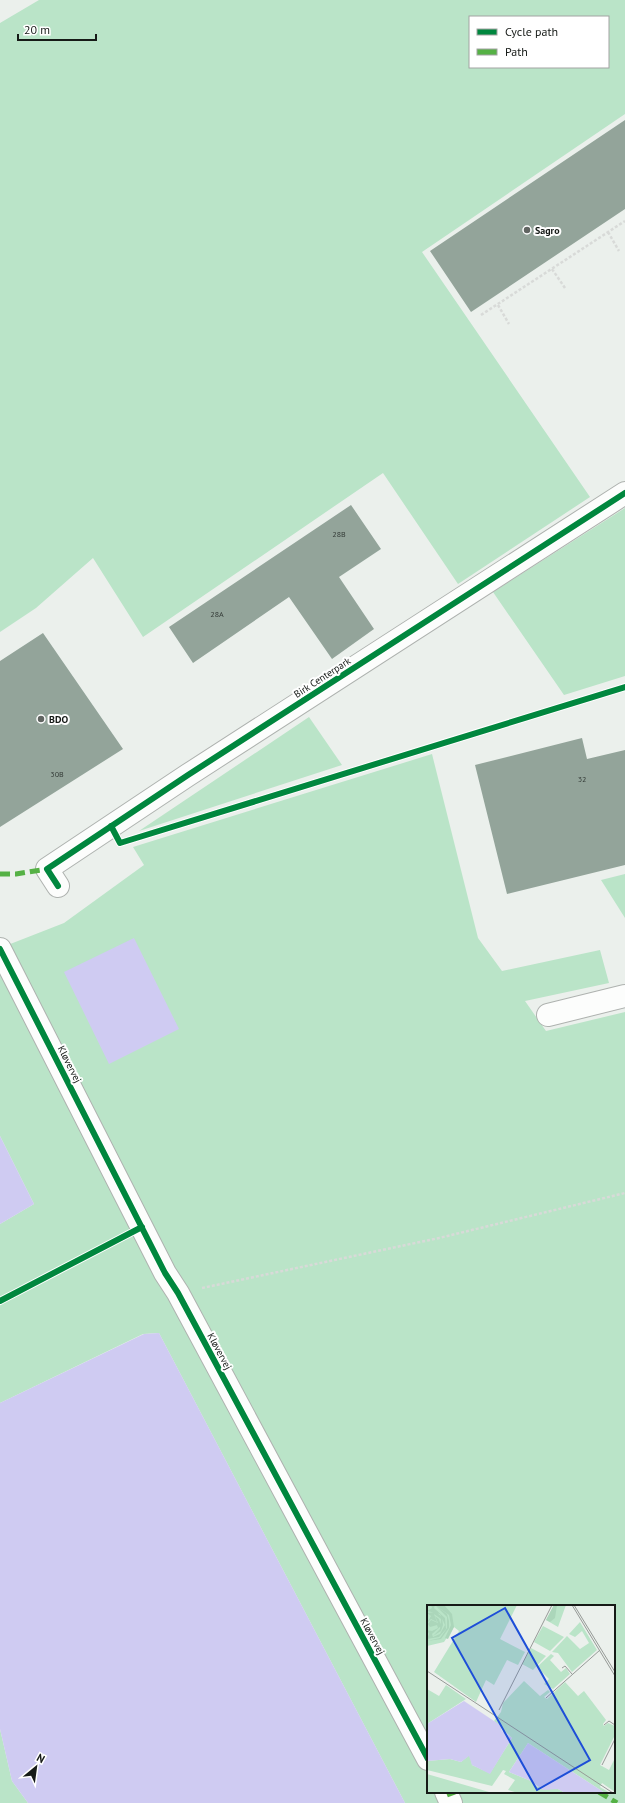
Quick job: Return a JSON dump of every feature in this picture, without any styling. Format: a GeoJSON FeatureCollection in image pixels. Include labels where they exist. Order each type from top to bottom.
{"type":"FeatureCollection","features":[{"type":"Feature","properties":{"kind":"street","name":"Birk Centerpark"},"geometry":{"type":"LineString","coordinates":[[58,886],[47,869],[188,775],[625,493]]}},
{"type":"Feature","properties":{"kind":"street","name":"Kløvervej"},"geometry":{"type":"LineString","coordinates":[[0,949],[165,1273],[178,1293],[427,1757]]}},
{"type":"Feature","properties":{"kind":"street"},"geometry":{"type":"LineString","coordinates":[[548,1015],[625,996]]}},
{"type":"Feature","properties":{"kind":"street"},"geometry":{"type":"LineString","coordinates":[[447,1793],[452,1803]]}},
{"type":"Feature","properties":{"kind":"path"},"geometry":{"type":"LineString","coordinates":[[481,315],[625,221]]}},
{"type":"Feature","properties":{"kind":"path"},"geometry":{"type":"LineString","coordinates":[[608,232],[618,251]]}},
{"type":"Feature","properties":{"kind":"path"},"geometry":{"type":"LineString","coordinates":[[552,269],[565,288]]}},
{"type":"Feature","properties":{"kind":"path"},"geometry":{"type":"LineString","coordinates":[[498,304],[509,324]]}},
{"type":"Feature","properties":{"kind":"path"},"geometry":{"type":"LineString","coordinates":[[178,1293],[439,1238],[625,1193]]}},
{"type":"Feature","properties":{"kind":"green space"},"geometry":{"type":"Polygon","coordinates":[[[39,0],[625,0],[625,114],[422,252],[590,497],[458,584],[383,473],[143,637],[93,558],[36,608],[0,632],[0,23],[39,0]]]}},
{"type":"Feature","properties":{"kind":"green space"},"geometry":{"type":"Polygon","coordinates":[[[625,508],[625,676],[564,695],[493,592],[625,508]]]}},
{"type":"Feature","properties":{"kind":"green space"},"geometry":{"type":"Polygon","coordinates":[[[309,717],[342,765],[139,831],[309,717]]]}},
{"type":"Feature","properties":{"kind":"green space"},"geometry":{"type":"Polygon","coordinates":[[[432,754],[478,938],[502,971],[600,950],[609,983],[525,1001],[546,1031],[625,1012],[625,1803],[405,1803],[159,1333],[143,1334],[0,1403],[0,1224],[34,1204],[0,1136],[0,948],[64,923],[144,865],[133,847],[432,754]]]}},
{"type":"Feature","properties":{"kind":"green space"},"geometry":{"type":"Polygon","coordinates":[[[625,874],[625,918],[601,880],[625,874]]]}},
{"type":"Feature","properties":{"kind":"green space"},"geometry":{"type":"Polygon","coordinates":[[[0,1729],[12,1781],[28,1803],[0,1803],[0,1729]]]}},
{"type":"Feature","properties":{"kind":"shaded area"},"geometry":{"type":"Polygon","coordinates":[[[134,938],[179,1029],[109,1064],[64,972],[134,938]]]}},
{"type":"Feature","properties":{"kind":"shaded area"},"geometry":{"type":"Polygon","coordinates":[[[0,1136],[34,1204],[0,1224],[0,1136]]]}},
{"type":"Feature","properties":{"kind":"shaded area"},"geometry":{"type":"Polygon","coordinates":[[[159,1333],[405,1803],[28,1803],[12,1781],[0,1729],[0,1403],[144,1334],[159,1333]]]}},
{"type":"Feature","properties":{"kind":"building","name":"Sagro"},"geometry":{"type":"Polygon","coordinates":[[[625,120],[625,209],[471,312],[430,251],[625,120]]]}},
{"type":"Feature","properties":{"kind":"building"},"geometry":{"type":"Polygon","coordinates":[[[351,505],[381,549],[339,577],[374,629],[332,659],[289,597],[193,663],[169,627],[351,505]]]}},
{"type":"Feature","properties":{"kind":"building"},"geometry":{"type":"Polygon","coordinates":[[[43,633],[123,749],[0,827],[0,661],[43,633]]]}},
{"type":"Feature","properties":{"kind":"building"},"geometry":{"type":"Polygon","coordinates":[[[582,738],[587,759],[625,750],[625,865],[507,894],[475,765],[582,738]]]}},
{"type":"Feature","properties":{"kind":"marked path"},"geometry":{"type":"LineString","coordinates":[[0,874],[16,874],[47,869]]}},
{"type":"Feature","properties":{"kind":"marked path"},"geometry":{"type":"LineString","coordinates":[[447,1795],[452,1793]]}},
{"type":"Feature","properties":{"kind":"marked path"},"geometry":{"type":"LineString","coordinates":[[601,1793],[617,1803]]}},
{"type":"Feature","properties":{"kind":"cycle path"},"geometry":{"type":"LineString","coordinates":[[58,886],[47,869],[188,775],[625,493]]}},
{"type":"Feature","properties":{"kind":"cycle path"},"geometry":{"type":"LineString","coordinates":[[111,826],[120,843],[625,687]]}},
{"type":"Feature","properties":{"kind":"cycle path"},"geometry":{"type":"LineString","coordinates":[[0,949],[165,1273],[178,1293],[427,1757]]}},
{"type":"Feature","properties":{"kind":"cycle path"},"geometry":{"type":"LineString","coordinates":[[0,1301],[142,1227]]}},
{"type":"Feature","properties":{"kind":"place","name":"Sagro"},"geometry":{"type":"Point","coordinates":[527,230]}},
{"type":"Feature","properties":{"kind":"place","name":"BDO"},"geometry":{"type":"Point","coordinates":[41,719]}}]}
